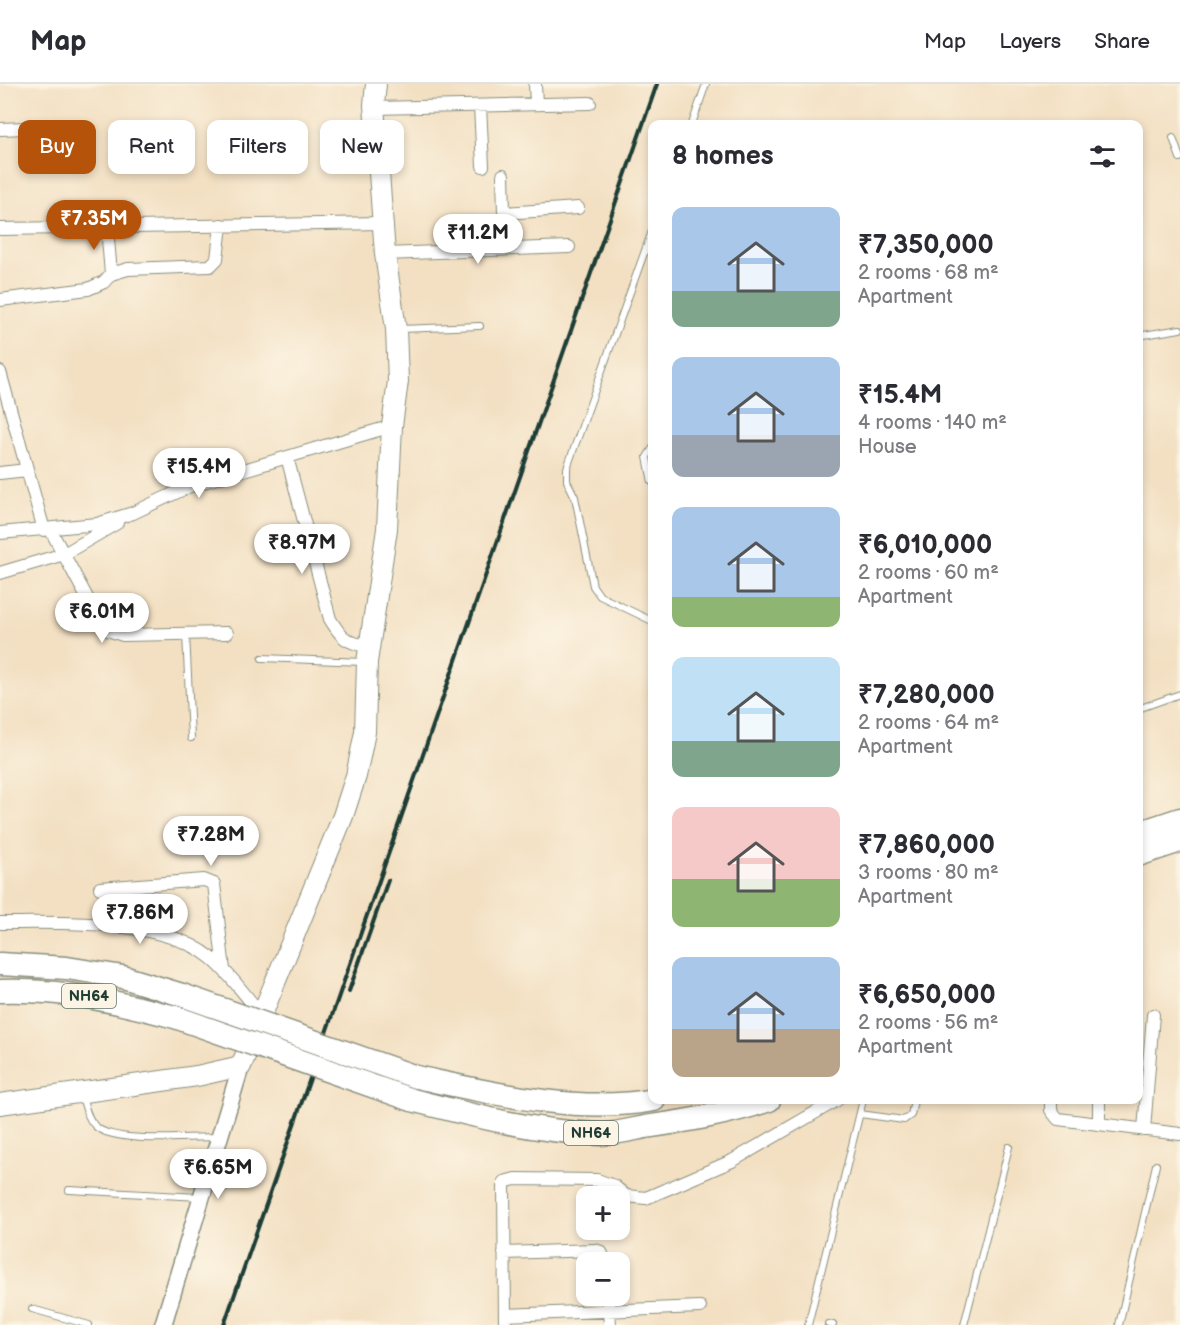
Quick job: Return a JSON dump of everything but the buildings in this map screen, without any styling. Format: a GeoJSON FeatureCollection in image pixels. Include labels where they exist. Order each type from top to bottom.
{"type":"FeatureCollection","features":[{"type":"Feature","properties":{"kind":"highway"},"geometry":{"type":"LineString","coordinates":[[1143,831],[1180,819]]}},
{"type":"Feature","properties":{"kind":"highway"},"geometry":{"type":"LineString","coordinates":[[1143,853],[1180,841]]}},
{"type":"Feature","properties":{"kind":"highway","name":"NH64"},"geometry":{"type":"LineString","coordinates":[[0,964],[67,968],[123,977],[182,995],[416,1077],[537,1099],[592,1103],[648,1100]]}},
{"type":"Feature","properties":{"kind":"highway","name":"NH64"},"geometry":{"type":"LineString","coordinates":[[0,991],[25,990],[95,996],[175,1017],[412,1100],[481,1118],[555,1131],[603,1134],[680,1122],[756,1104]]}},
{"type":"Feature","properties":{"kind":"main road"},"geometry":{"type":"LineString","coordinates":[[163,1325],[201,1197],[222,1137],[241,1066],[343,816],[356,776],[365,732],[368,654],[387,530],[392,426],[398,381],[396,329],[385,254],[375,108],[376,84]]}},
{"type":"Feature","properties":{"kind":"main road"},"geometry":{"type":"LineString","coordinates":[[0,1104],[197,1076],[241,1066]]}},
{"type":"Feature","properties":{"kind":"street"},"geometry":{"type":"LineString","coordinates":[[535,84],[536,104]]}},
{"type":"Feature","properties":{"kind":"street"},"geometry":{"type":"LineString","coordinates":[[375,108],[590,103]]}},
{"type":"Feature","properties":{"kind":"street"},"geometry":{"type":"LineString","coordinates":[[480,106],[483,166]]}},
{"type":"Feature","properties":{"kind":"street"},"geometry":{"type":"LineString","coordinates":[[0,129],[18,128]]}},
{"type":"Feature","properties":{"kind":"street"},"geometry":{"type":"LineString","coordinates":[[503,175],[505,249]]}},
{"type":"Feature","properties":{"kind":"street"},"geometry":{"type":"LineString","coordinates":[[504,213],[578,208]]}},
{"type":"Feature","properties":{"kind":"street"},"geometry":{"type":"LineString","coordinates":[[0,229],[383,223]]}},
{"type":"Feature","properties":{"kind":"street"},"geometry":{"type":"LineString","coordinates":[[0,300],[88,289],[104,282],[111,274],[128,269],[210,266],[217,258],[220,225]]}},
{"type":"Feature","properties":{"kind":"street"},"geometry":{"type":"LineString","coordinates":[[107,227],[111,274]]}},
{"type":"Feature","properties":{"kind":"street"},"geometry":{"type":"LineString","coordinates":[[385,254],[569,247]]}},
{"type":"Feature","properties":{"kind":"street"},"geometry":{"type":"LineString","coordinates":[[0,374],[27,470],[47,529],[64,555],[98,618],[108,630],[123,635],[227,633]]}},
{"type":"Feature","properties":{"kind":"street"},"geometry":{"type":"LineString","coordinates":[[0,573],[64,555],[133,513],[190,486],[392,426]]}},
{"type":"Feature","properties":{"kind":"street"},"geometry":{"type":"LineString","coordinates":[[286,457],[330,620],[340,636],[368,654]]}},
{"type":"Feature","properties":{"kind":"street"},"geometry":{"type":"LineString","coordinates":[[0,473],[27,470]]}},
{"type":"Feature","properties":{"kind":"street"},"geometry":{"type":"LineString","coordinates":[[0,533],[97,524],[133,513]]}},
{"type":"Feature","properties":{"kind":"street"},"geometry":{"type":"LineString","coordinates":[[100,888],[204,880],[214,884],[224,970]]}},
{"type":"Feature","properties":{"kind":"street"},"geometry":{"type":"LineString","coordinates":[[0,923],[103,924],[143,931],[196,948],[224,970],[262,1015]]}},
{"type":"Feature","properties":{"kind":"street"},"geometry":{"type":"LineString","coordinates":[[1144,1130],[1153,1015]]}},
{"type":"Feature","properties":{"kind":"street"},"geometry":{"type":"LineString","coordinates":[[700,1307],[609,1311],[505,1320],[502,1188],[504,1182],[509,1179],[597,1179],[614,1186],[626,1196],[646,1198],[732,1161],[830,1104]]}},
{"type":"Feature","properties":{"kind":"street"},"geometry":{"type":"LineString","coordinates":[[1051,1104],[1051,1110],[1058,1119],[1180,1134]]}},
{"type":"Feature","properties":{"kind":"street"},"geometry":{"type":"LineString","coordinates":[[1099,1104],[1099,1124]]}},
{"type":"Feature","properties":{"kind":"street"},"geometry":{"type":"LineString","coordinates":[[504,1253],[595,1250],[601,1252]]}},
{"type":"Feature","properties":{"kind":"street"},"geometry":{"type":"LineString","coordinates":[[609,1306],[610,1325]]}},
{"type":"Feature","properties":{"kind":"lane"},"geometry":{"type":"LineString","coordinates":[[693,120],[706,84]]}},
{"type":"Feature","properties":{"kind":"lane"},"geometry":{"type":"LineString","coordinates":[[1173,138],[1180,158]]}},
{"type":"Feature","properties":{"kind":"lane"},"geometry":{"type":"LineString","coordinates":[[648,242],[567,468],[567,481],[575,497],[593,586],[600,596],[648,619]]}},
{"type":"Feature","properties":{"kind":"lane"},"geometry":{"type":"LineString","coordinates":[[396,329],[480,326]]}},
{"type":"Feature","properties":{"kind":"lane"},"geometry":{"type":"LineString","coordinates":[[1143,335],[1180,329]]}},
{"type":"Feature","properties":{"kind":"lane"},"geometry":{"type":"LineString","coordinates":[[186,634],[190,738]]}},
{"type":"Feature","properties":{"kind":"lane"},"geometry":{"type":"LineString","coordinates":[[262,658],[368,654]]}},
{"type":"Feature","properties":{"kind":"lane"},"geometry":{"type":"LineString","coordinates":[[1143,707],[1180,694]]}},
{"type":"Feature","properties":{"kind":"lane"},"geometry":{"type":"LineString","coordinates":[[80,1093],[88,1117],[95,1126],[105,1132],[133,1136],[222,1137]]}},
{"type":"Feature","properties":{"kind":"lane"},"geometry":{"type":"LineString","coordinates":[[808,1325],[862,1104]]}},
{"type":"Feature","properties":{"kind":"lane"},"geometry":{"type":"LineString","coordinates":[[860,1114],[904,1120],[911,1115],[913,1104]]}},
{"type":"Feature","properties":{"kind":"lane"},"geometry":{"type":"LineString","coordinates":[[964,1325],[1009,1147]]}},
{"type":"Feature","properties":{"kind":"lane"},"geometry":{"type":"LineString","coordinates":[[1119,1325],[1156,1165]]}},
{"type":"Feature","properties":{"kind":"lane"},"geometry":{"type":"LineString","coordinates":[[69,1190],[201,1197]]}},
{"type":"Feature","properties":{"kind":"lane"},"geometry":{"type":"LineString","coordinates":[[32,1309],[89,1325]]}},
{"type":"Feature","properties":{"kind":"railway"},"geometry":{"type":"LineString","coordinates":[[224,1325],[657,84]]}},
{"type":"Feature","properties":{"kind":"railway"},"geometry":{"type":"LineString","coordinates":[[349,991],[388,880]]}}]}
